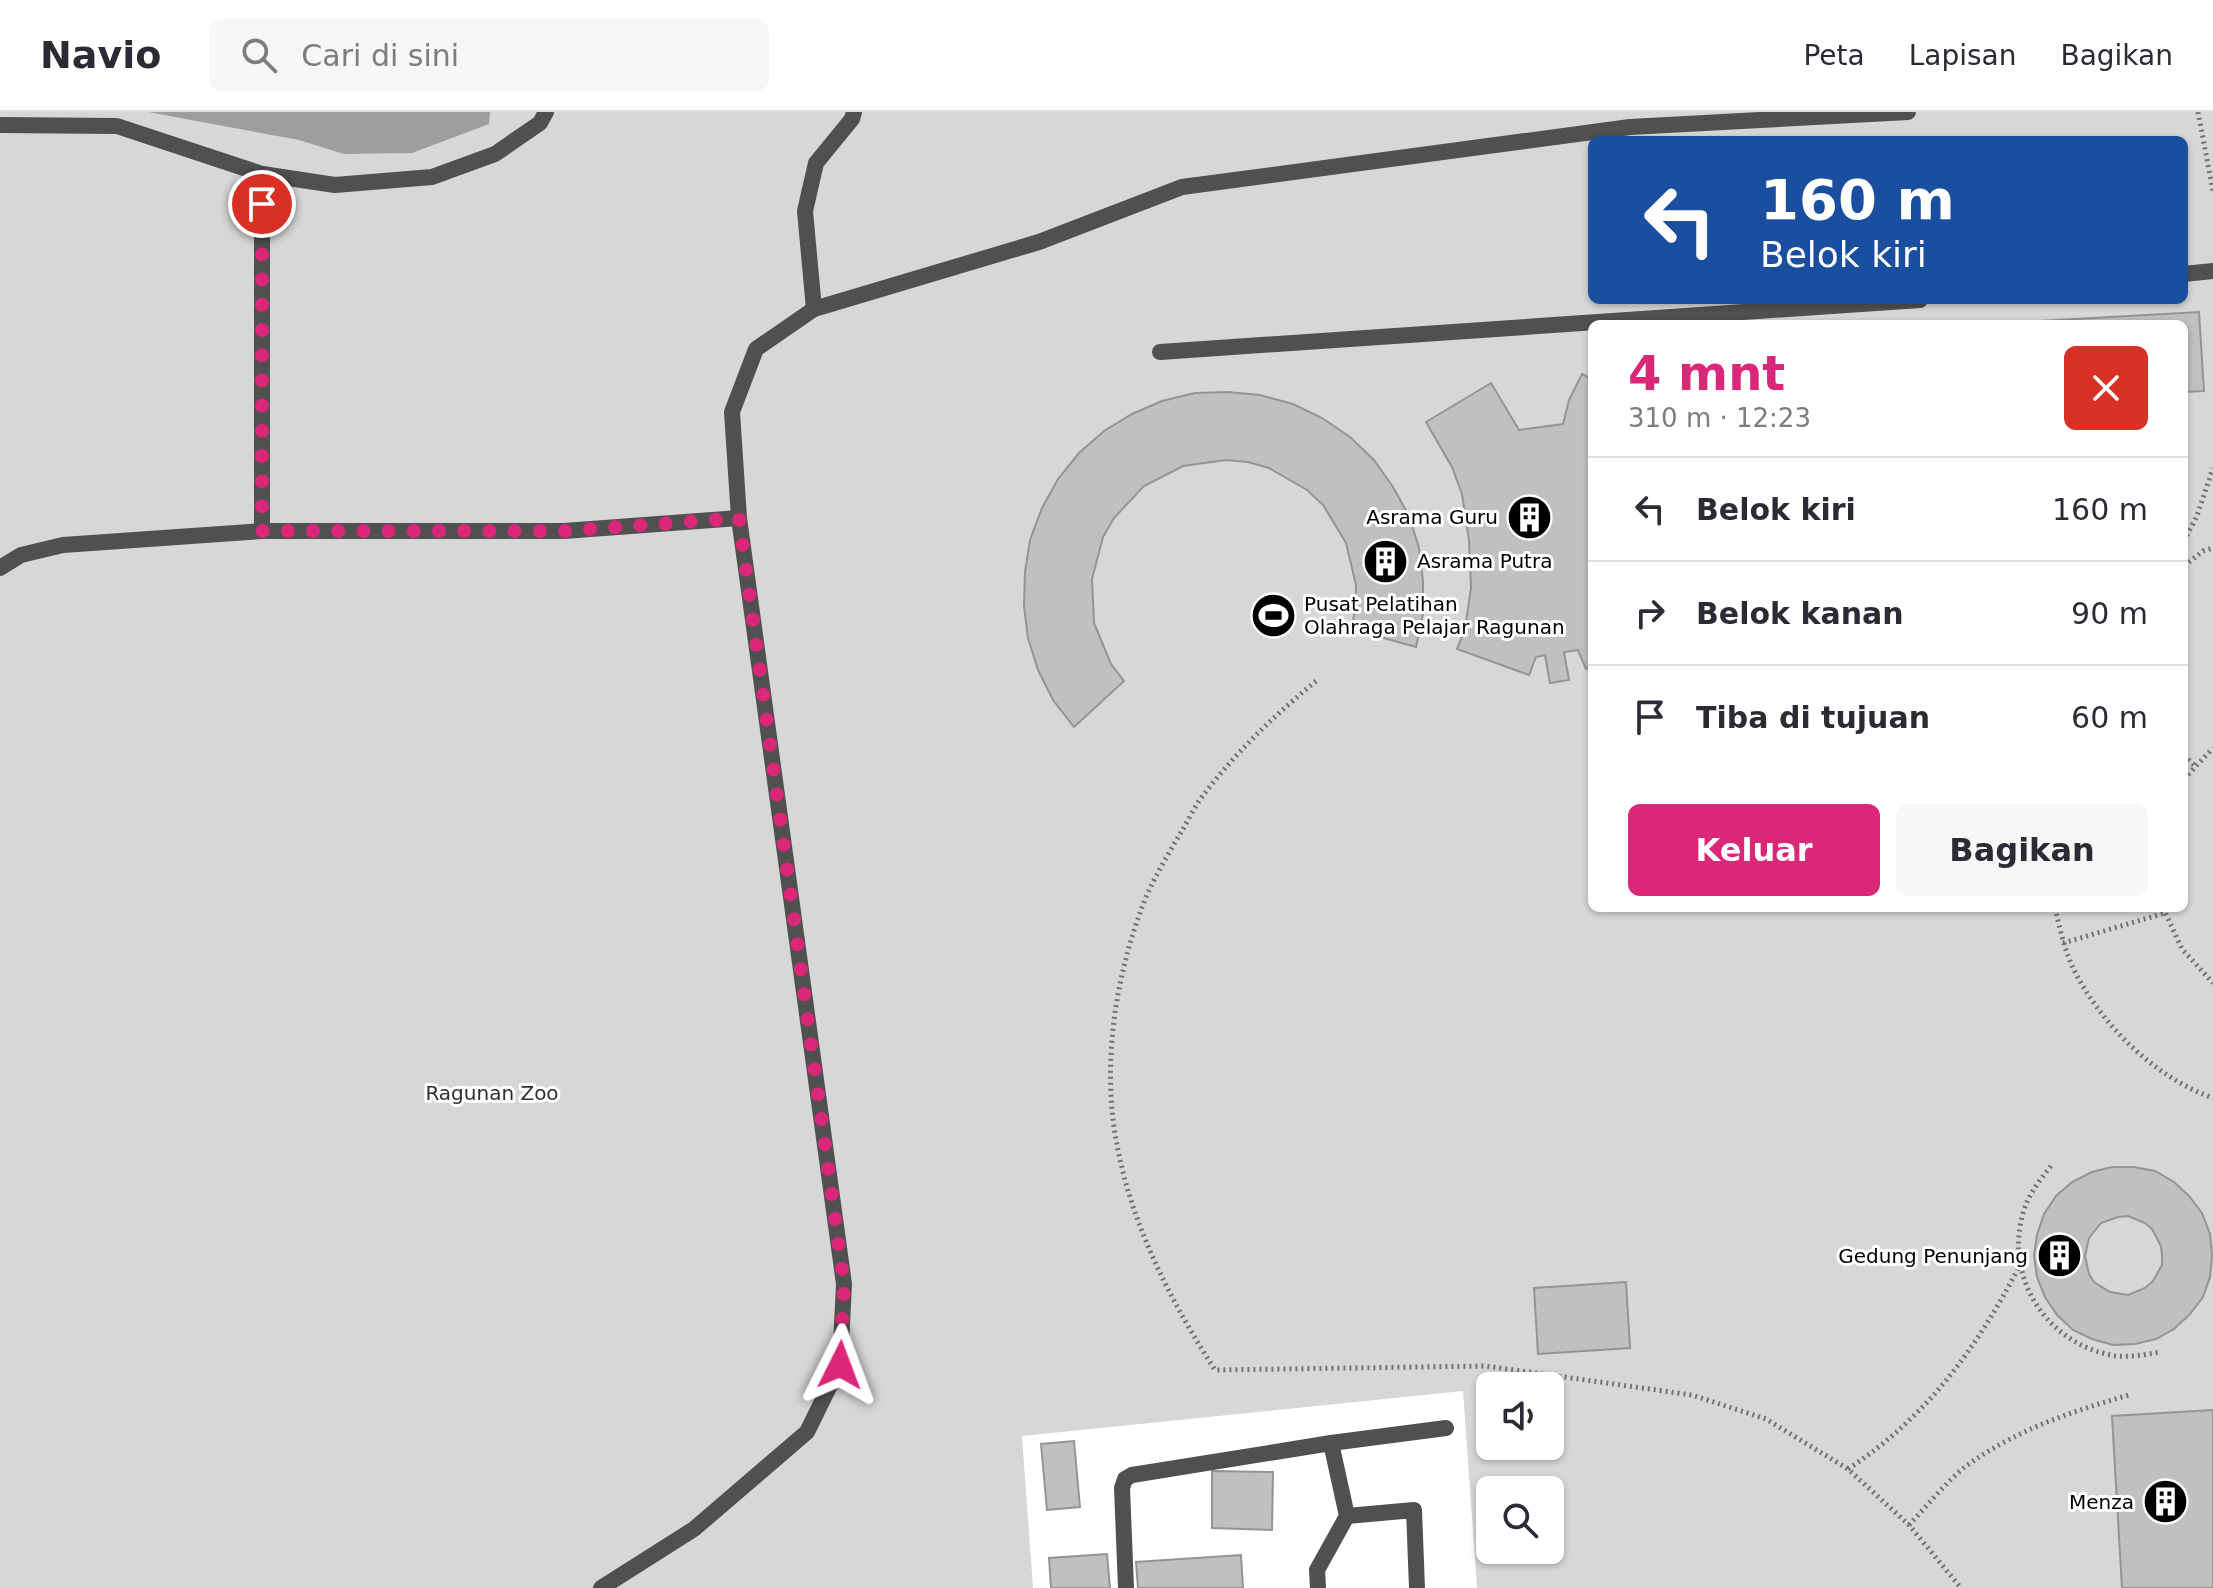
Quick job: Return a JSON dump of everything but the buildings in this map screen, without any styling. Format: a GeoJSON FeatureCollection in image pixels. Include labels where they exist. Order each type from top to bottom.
{"type":"FeatureCollection","features":[{"type":"Feature","properties":{"kind":"lane"},"geometry":{"type":"LineString","coordinates":[[0,125],[117,126],[262,174],[335,185],[432,177],[495,154],[540,123],[546,112]]}},
{"type":"Feature","properties":{"kind":"lane"},"geometry":{"type":"LineString","coordinates":[[814,309],[805,211],[816,163],[852,119],[854,112]]}},
{"type":"Feature","properties":{"kind":"lane"},"geometry":{"type":"LineString","coordinates":[[601,1588],[694,1529],[807,1432],[840,1365],[844,1284],[739,518],[732,412],[756,349],[814,309],[1039,242],[1182,187],[1630,127],[1908,112]]}},
{"type":"Feature","properties":{"kind":"lane"},"geometry":{"type":"LineString","coordinates":[[262,174],[262,531]]}},
{"type":"Feature","properties":{"kind":"lane"},"geometry":{"type":"LineString","coordinates":[[2188,274],[2213,271]]}},
{"type":"Feature","properties":{"kind":"lane"},"geometry":{"type":"LineString","coordinates":[[1628,320],[1862,304]]}},
{"type":"Feature","properties":{"kind":"lane"},"geometry":{"type":"LineString","coordinates":[[1160,352],[1588,323]]}},
{"type":"Feature","properties":{"kind":"lane"},"geometry":{"type":"LineString","coordinates":[[0,568],[21,555],[63,545],[262,531],[564,531],[739,518]]}},
{"type":"Feature","properties":{"kind":"lane"},"geometry":{"type":"LineString","coordinates":[[1126,1588],[1121,1504],[1125,1479],[1132,1475],[1446,1428]]}},
{"type":"Feature","properties":{"kind":"lane"},"geometry":{"type":"LineString","coordinates":[[1318,1588],[1317,1570],[1347,1516],[1331,1443]]}},
{"type":"Feature","properties":{"kind":"lane"},"geometry":{"type":"LineString","coordinates":[[1347,1516],[1414,1510],[1417,1588]]}},
{"type":"Feature","properties":{"kind":"path"},"geometry":{"type":"LineString","coordinates":[[2198,112],[2213,191]]}},
{"type":"Feature","properties":{"kind":"path"},"geometry":{"type":"LineString","coordinates":[[2188,533],[2213,468]]}},
{"type":"Feature","properties":{"kind":"path"},"geometry":{"type":"LineString","coordinates":[[2188,563],[2203,551],[2213,548]]}},
{"type":"Feature","properties":{"kind":"path"},"geometry":{"type":"LineString","coordinates":[[1316,681],[1276,714],[1239,751],[1203,795],[1169,853],[1141,909],[1123,976],[1110,1045],[1113,1120],[1129,1194],[1150,1254],[1185,1324],[1215,1370],[1486,1366],[1677,1393],[1766,1419],[1848,1469],[1909,1525],[1961,1588]]}},
{"type":"Feature","properties":{"kind":"path"},"geometry":{"type":"LineString","coordinates":[[2188,773],[2213,748]]}},
{"type":"Feature","properties":{"kind":"path"},"geometry":{"type":"LineString","coordinates":[[2188,759],[2194,765]]}},
{"type":"Feature","properties":{"kind":"path"},"geometry":{"type":"LineString","coordinates":[[2056,912],[2063,943],[2081,983],[2108,1019],[2142,1057],[2187,1089],[2213,1098]]}},
{"type":"Feature","properties":{"kind":"path"},"geometry":{"type":"LineString","coordinates":[[2063,943],[2161,912]]}},
{"type":"Feature","properties":{"kind":"path"},"geometry":{"type":"LineString","coordinates":[[2164,912],[2182,949],[2213,983]]}},
{"type":"Feature","properties":{"kind":"path"},"geometry":{"type":"LineString","coordinates":[[2051,1166],[2034,1187],[2023,1212],[2018,1238],[2020,1264],[2028,1291],[2041,1314],[2060,1333],[2083,1347],[2108,1355],[2135,1357],[2161,1352]]}},
{"type":"Feature","properties":{"kind":"path"},"geometry":{"type":"LineString","coordinates":[[1848,1469],[1879,1449],[1926,1405],[1967,1357],[2020,1264]]}},
{"type":"Feature","properties":{"kind":"path"},"geometry":{"type":"LineString","coordinates":[[1909,1525],[1963,1469],[2005,1441],[2050,1419],[2129,1395]]}},
{"type":"Feature","properties":{"kind":"green space","name":"Ragunan Zoo"},"geometry":{"type":"Polygon","coordinates":[[[0,112],[2213,112],[2213,1588],[1477,1588],[1463,1391],[1022,1436],[1033,1588],[0,1588],[0,112]]]}},
{"type":"Feature","properties":{"kind":"shaded area"},"geometry":{"type":"Polygon","coordinates":[[[148,112],[490,112],[489,124],[412,153],[344,154],[299,140],[148,112]]]}},
{"type":"Feature","properties":{"kind":"place","name":"Asrama Guru"},"geometry":{"type":"Point","coordinates":[1529,517]}},
{"type":"Feature","properties":{"kind":"place","name":"Asrama Putra"},"geometry":{"type":"Point","coordinates":[1386,561]}},
{"type":"Feature","properties":{"kind":"place","name":"Pusat Pelatihan Olahraga Pelajar Ragunan"},"geometry":{"type":"Point","coordinates":[1273,616]}},
{"type":"Feature","properties":{"kind":"place","name":"Gedung Penunjang"},"geometry":{"type":"Point","coordinates":[2059,1256]}},
{"type":"Feature","properties":{"kind":"place","name":"Menza"},"geometry":{"type":"Point","coordinates":[2165,1502]}},
{"type":"Feature","properties":{"kind":"route"},"geometry":{"type":"LineString","coordinates":[[262,204],[262,531],[564,531],[739,518],[844,1284],[840,1365]]}}]}
